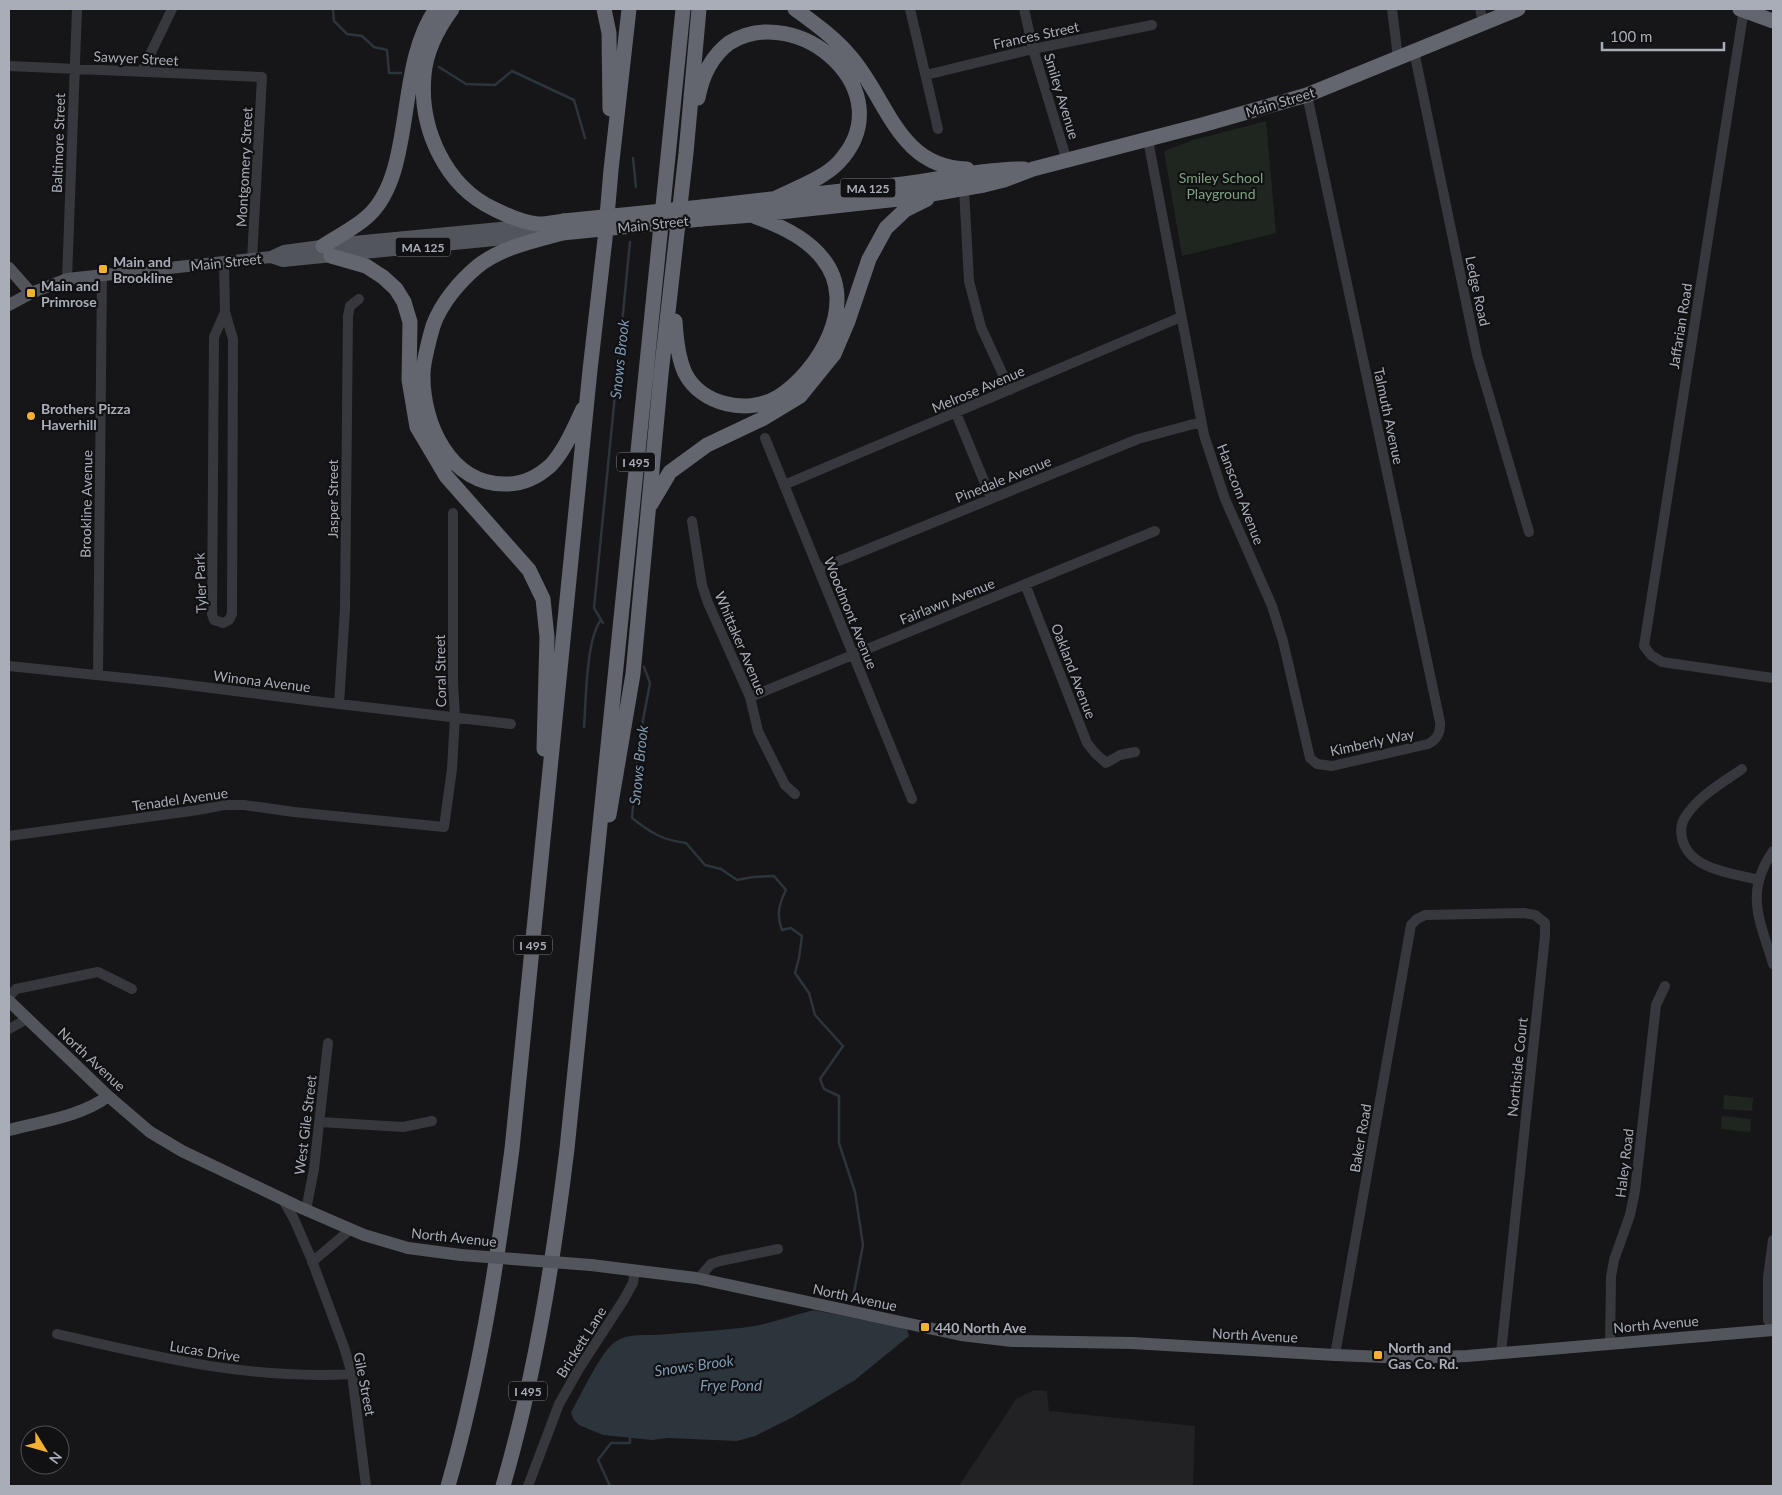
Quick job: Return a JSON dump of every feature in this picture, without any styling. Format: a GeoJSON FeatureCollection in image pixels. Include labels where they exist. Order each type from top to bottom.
{"type":"FeatureCollection","features":[{"type":"Feature","properties":{"kind":"highway"},"geometry":{"type":"LineString","coordinates":[[436,9],[415,52],[400,143],[392,176],[381,199],[368,216],[346,232],[327,251],[366,266],[383,277],[396,289],[404,302],[410,322],[409,380],[418,426],[446,476],[529,570],[543,599],[547,637],[541,860]]}},
{"type":"Feature","properties":{"kind":"highway"},"geometry":{"type":"LineString","coordinates":[[452,9],[436,35],[424,74],[425,107],[434,143],[448,168],[462,185],[478,199],[506,215],[537,224]]}},
{"type":"Feature","properties":{"kind":"highway"},"geometry":{"type":"LineString","coordinates":[[604,9],[609,33],[610,170]]}},
{"type":"Feature","properties":{"kind":"highway","name":"I 495"},"geometry":{"type":"LineString","coordinates":[[448,1486],[480,1359],[500,1241],[512,1149],[587,398],[606,239],[610,170],[629,9]]}},
{"type":"Feature","properties":{"kind":"highway","name":"I 495"},"geometry":{"type":"LineString","coordinates":[[503,1486],[525,1403],[538,1342],[556,1239],[567,1149],[683,9]]}},
{"type":"Feature","properties":{"kind":"highway"},"geometry":{"type":"LineString","coordinates":[[590,915],[623,742],[633,674],[661,374],[686,153],[699,9]]}},
{"type":"Feature","properties":{"kind":"highway"},"geometry":{"type":"LineString","coordinates":[[795,9],[851,56],[897,130],[919,154],[950,168],[996,169]]}},
{"type":"Feature","properties":{"kind":"highway","name":"Main Street"},"geometry":{"type":"LineString","coordinates":[[702,213],[753,215],[938,193],[1004,180],[1033,169],[1148,140],[1307,95],[1414,51],[1482,15],[1518,9]]}},
{"type":"Feature","properties":{"kind":"highway"},"geometry":{"type":"LineString","coordinates":[[1742,9],[1773,21]]}},
{"type":"Feature","properties":{"kind":"highway"},"geometry":{"type":"LineString","coordinates":[[686,153],[699,90],[710,63],[724,46],[738,35],[758,27],[774,26],[796,30],[816,40],[832,53],[850,74],[858,92],[860,116],[853,141],[839,162],[827,172],[776,198]]}},
{"type":"Feature","properties":{"kind":"highway","name":"Main Street"},"geometry":{"type":"LineString","coordinates":[[537,224],[563,227],[702,213],[776,198],[911,183],[996,169],[1033,169]]}},
{"type":"Feature","properties":{"kind":"highway"},"geometry":{"type":"LineString","coordinates":[[648,510],[670,472],[707,445],[762,419],[800,396],[834,354],[848,321],[869,259],[886,228],[905,210],[938,193]]}},
{"type":"Feature","properties":{"kind":"highway"},"geometry":{"type":"LineString","coordinates":[[672,281],[676,340],[685,373],[695,387],[718,402],[737,407],[758,405],[777,398],[793,385],[808,370],[824,349],[833,328],[838,304],[836,287],[831,272],[823,258],[807,244],[778,224],[753,215]]}},
{"type":"Feature","properties":{"kind":"highway"},"geometry":{"type":"LineString","coordinates":[[563,227],[509,249],[479,266],[451,293],[433,325],[423,372],[425,403],[433,430],[446,454],[477,479],[496,485],[517,484],[536,477],[551,464],[566,444],[587,398]]}},
{"type":"Feature","properties":{"kind":"main road","name":"Main Street"},"geometry":{"type":"LineString","coordinates":[[9,305],[31,293],[66,279],[252,259],[271,258],[283,260],[327,251],[537,224]]}},
{"type":"Feature","properties":{"kind":"main road","name":"Main Street"},"geometry":{"type":"LineString","coordinates":[[327,251],[563,227]]}},
{"type":"Feature","properties":{"kind":"main road"},"geometry":{"type":"LineString","coordinates":[[9,268],[31,293]]}},
{"type":"Feature","properties":{"kind":"main road","name":"North Avenue"},"geometry":{"type":"LineString","coordinates":[[9,1001],[108,1096],[150,1132],[182,1151],[283,1200],[350,1230],[393,1245],[420,1250],[591,1265],[699,1278],[996,1340],[1026,1342],[1132,1343],[1409,1358],[1467,1356],[1773,1328]]}},
{"type":"Feature","properties":{"kind":"main road"},"geometry":{"type":"LineString","coordinates":[[9,1130],[56,1118],[97,1104],[108,1096]]}},
{"type":"Feature","properties":{"kind":"street","name":"Baltimore Street"},"geometry":{"type":"LineString","coordinates":[[66,279],[77,9]]}},
{"type":"Feature","properties":{"kind":"street"},"geometry":{"type":"LineString","coordinates":[[142,71],[172,9]]}},
{"type":"Feature","properties":{"kind":"street"},"geometry":{"type":"LineString","coordinates":[[910,9],[938,129]]}},
{"type":"Feature","properties":{"kind":"street","name":"Smiley Avenue"},"geometry":{"type":"LineString","coordinates":[[1024,9],[1033,49],[1067,161]]}},
{"type":"Feature","properties":{"kind":"street"},"geometry":{"type":"LineString","coordinates":[[1392,9],[1398,58]]}},
{"type":"Feature","properties":{"kind":"street","name":"Jaffarian Road"},"geometry":{"type":"LineString","coordinates":[[1742,9],[1644,646],[1651,655],[1662,662],[1773,678]]}},
{"type":"Feature","properties":{"kind":"street","name":"Frances Street"},"geometry":{"type":"LineString","coordinates":[[926,75],[1033,49],[1152,25]]}},
{"type":"Feature","properties":{"kind":"street","name":"Ledge Road"},"geometry":{"type":"LineString","coordinates":[[1414,51],[1477,355],[1529,532]]}},
{"type":"Feature","properties":{"kind":"street","name":"Sawyer Street"},"geometry":{"type":"LineString","coordinates":[[9,66],[262,77]]}},
{"type":"Feature","properties":{"kind":"street","name":"Montgomery Street"},"geometry":{"type":"LineString","coordinates":[[252,259],[262,77]]}},
{"type":"Feature","properties":{"kind":"street","name":"Talmuth Avenue"},"geometry":{"type":"LineString","coordinates":[[1307,95],[1440,722],[1440,731],[1434,741]]}},
{"type":"Feature","properties":{"kind":"street","name":"Hanscom Avenue"},"geometry":{"type":"LineString","coordinates":[[1148,140],[1201,422],[1225,499],[1272,606],[1283,641],[1309,753],[1314,763]]}},
{"type":"Feature","properties":{"kind":"street"},"geometry":{"type":"LineString","coordinates":[[964,189],[969,281],[981,327],[1010,390]]}},
{"type":"Feature","properties":{"kind":"street","name":"Tyler Park"},"geometry":{"type":"LineString","coordinates":[[224,262],[224,312],[233,339],[232,614],[227,622],[220,623],[214,620],[212,614],[214,337],[224,312]]}},
{"type":"Feature","properties":{"kind":"street","name":"Brookline Avenue"},"geometry":{"type":"LineString","coordinates":[[98,675],[102,274]]}},
{"type":"Feature","properties":{"kind":"street","name":"Jasper Street"},"geometry":{"type":"LineString","coordinates":[[339,704],[345,609],[348,316],[350,306],[359,299]]}},
{"type":"Feature","properties":{"kind":"street","name":"Melrose Avenue"},"geometry":{"type":"LineString","coordinates":[[784,485],[1182,317]]}},
{"type":"Feature","properties":{"kind":"street"},"geometry":{"type":"LineString","coordinates":[[956,413],[991,498]]}},
{"type":"Feature","properties":{"kind":"street","name":"Pinedale Avenue"},"geometry":{"type":"LineString","coordinates":[[819,569],[1138,438],[1201,422]]}},
{"type":"Feature","properties":{"kind":"street","name":"Woodmont Avenue"},"geometry":{"type":"LineString","coordinates":[[765,438],[912,799]]}},
{"type":"Feature","properties":{"kind":"street","name":"Coral Street"},"geometry":{"type":"LineString","coordinates":[[444,827],[452,769],[455,717],[453,682],[453,513]]}},
{"type":"Feature","properties":{"kind":"street","name":"Whittaker Avenue"},"geometry":{"type":"LineString","coordinates":[[692,522],[702,584],[750,697],[758,731],[785,785],[795,794]]}},
{"type":"Feature","properties":{"kind":"street","name":"Fairlawn Avenue"},"geometry":{"type":"LineString","coordinates":[[750,697],[1155,531]]}},
{"type":"Feature","properties":{"kind":"street","name":"Oakland Avenue"},"geometry":{"type":"LineString","coordinates":[[1025,584],[1087,743],[1106,763],[1120,755],[1135,752]]}},
{"type":"Feature","properties":{"kind":"street","name":"Winona Avenue"},"geometry":{"type":"LineString","coordinates":[[9,666],[511,724]]}},
{"type":"Feature","properties":{"kind":"street","name":"Kimberly Way"},"geometry":{"type":"LineString","coordinates":[[1314,763],[1326,766],[1338,765],[1434,741]]}},
{"type":"Feature","properties":{"kind":"street"},"geometry":{"type":"LineString","coordinates":[[1742,769],[1698,802],[1682,823],[1680,833],[1683,845],[1688,853],[1699,861],[1712,868],[1758,880]]}},
{"type":"Feature","properties":{"kind":"street","name":"Tenadel Avenue"},"geometry":{"type":"LineString","coordinates":[[9,836],[224,805],[244,805],[444,827]]}},
{"type":"Feature","properties":{"kind":"street"},"geometry":{"type":"LineString","coordinates":[[1773,851],[1762,869],[1756,894],[1758,910],[1773,964]]}},
{"type":"Feature","properties":{"kind":"street","name":"Northside Court"},"geometry":{"type":"LineString","coordinates":[[1411,925],[1425,915],[1524,913],[1535,915],[1545,923],[1501,1353]]}},
{"type":"Feature","properties":{"kind":"street","name":"Baker Road"},"geometry":{"type":"LineString","coordinates":[[1335,1355],[1411,925]]}},
{"type":"Feature","properties":{"kind":"street"},"geometry":{"type":"LineString","coordinates":[[9,997],[16,990],[98,972],[132,989]]}},
{"type":"Feature","properties":{"kind":"street","name":"Haley Road"},"geometry":{"type":"LineString","coordinates":[[1610,1344],[1610,1286],[1612,1268],[1633,1203],[1656,1005],[1665,986]]}},
{"type":"Feature","properties":{"kind":"street"},"geometry":{"type":"LineString","coordinates":[[9,1029],[27,1019]]}},
{"type":"Feature","properties":{"kind":"street","name":"West Gile Street"},"geometry":{"type":"LineString","coordinates":[[306,1210],[314,1168],[328,1043]]}},
{"type":"Feature","properties":{"kind":"street"},"geometry":{"type":"LineString","coordinates":[[320,1122],[404,1127],[432,1121]]}},
{"type":"Feature","properties":{"kind":"street","name":"Gile Street"},"geometry":{"type":"LineString","coordinates":[[283,1200],[294,1219],[312,1262],[344,1347],[352,1374],[366,1486]]}},
{"type":"Feature","properties":{"kind":"street"},"geometry":{"type":"LineString","coordinates":[[312,1262],[350,1230]]}},
{"type":"Feature","properties":{"kind":"street"},"geometry":{"type":"LineString","coordinates":[[1773,1240],[1768,1277],[1768,1320],[1773,1328]]}},
{"type":"Feature","properties":{"kind":"street"},"geometry":{"type":"LineString","coordinates":[[699,1278],[711,1264],[778,1249]]}},
{"type":"Feature","properties":{"kind":"street","name":"Brickett Lane"},"geometry":{"type":"LineString","coordinates":[[528,1486],[559,1404],[580,1367],[623,1301],[633,1283],[635,1270]]}},
{"type":"Feature","properties":{"kind":"street","name":"Lucas Drive"},"geometry":{"type":"LineString","coordinates":[[57,1334],[162,1358],[230,1370],[293,1375],[352,1374]]}},
{"type":"Feature","properties":{"kind":"shaded area"},"geometry":{"type":"Polygon","coordinates":[[[1034,1390],[1047,1391],[1049,1411],[1195,1426],[1193,1486],[959,1486],[1016,1399],[1034,1390]]]}},
{"type":"Feature","properties":{"kind":"green space","name":"Smiley School Playground"},"geometry":{"type":"Polygon","coordinates":[[[1266,121],[1276,233],[1182,256],[1164,151],[1193,140],[1266,121]]]}},
{"type":"Feature","properties":{"kind":"green space"},"geometry":{"type":"Polygon","coordinates":[[[1724,1095],[1753,1098],[1752,1111],[1723,1109],[1724,1095]]]}},
{"type":"Feature","properties":{"kind":"green space"},"geometry":{"type":"Polygon","coordinates":[[[1722,1116],[1751,1119],[1750,1132],[1721,1129],[1722,1116]]]}},
{"type":"Feature","properties":{"kind":"water","name":"Frye Pond"},"geometry":{"type":"Polygon","coordinates":[[[814,1310],[907,1329],[909,1336],[855,1380],[793,1417],[755,1436],[737,1441],[668,1438],[652,1440],[603,1435],[579,1425],[574,1420],[571,1413],[591,1375],[604,1354],[619,1339],[634,1336],[755,1326],[814,1310]]]}},
{"type":"Feature","properties":{"kind":"waterway","name":"Snows Brook"},"geometry":{"type":"LineString","coordinates":[[333,9],[334,21],[347,34],[362,36],[374,47],[387,50],[389,73],[401,73]]}},
{"type":"Feature","properties":{"kind":"waterway","name":"Snows Brook"},"geometry":{"type":"LineString","coordinates":[[439,67],[466,84],[495,85],[512,71],[574,100],[585,138]]}},
{"type":"Feature","properties":{"kind":"waterway","name":"Snows Brook"},"geometry":{"type":"LineString","coordinates":[[633,158],[636,187]]}},
{"type":"Feature","properties":{"kind":"waterway","name":"Snows Brook"},"geometry":{"type":"LineString","coordinates":[[603,623],[594,608],[630,242]]}},
{"type":"Feature","properties":{"kind":"waterway"},"geometry":{"type":"LineString","coordinates":[[584,727],[586,687],[592,641],[601,620]]}},
{"type":"Feature","properties":{"kind":"waterway","name":"Snows Brook"},"geometry":{"type":"LineString","coordinates":[[644,667],[650,683],[639,741],[632,818],[657,835],[686,843],[705,865],[721,869],[737,880],[774,876],[786,890],[779,910],[782,930],[791,928],[802,936],[795,973],[809,993],[815,1015],[843,1046],[820,1079],[824,1089],[839,1096],[839,1143],[855,1192],[863,1245],[853,1298]]}},
{"type":"Feature","properties":{"kind":"waterway","name":"Snows Brook"},"geometry":{"type":"LineString","coordinates":[[610,1486],[598,1460],[611,1443],[630,1443],[630,1436]]}},
{"type":"Feature","properties":{"kind":"place","name":"Main and Brookline"},"geometry":{"type":"Point","coordinates":[103,269]}},
{"type":"Feature","properties":{"kind":"place","name":"Main and Primrose"},"geometry":{"type":"Point","coordinates":[31,293]}},
{"type":"Feature","properties":{"kind":"place","name":"Brothers Pizza Haverhill"},"geometry":{"type":"Point","coordinates":[31,416]}},
{"type":"Feature","properties":{"kind":"place","name":"440 North Ave"},"geometry":{"type":"Point","coordinates":[925,1327]}},
{"type":"Feature","properties":{"kind":"place","name":"North and Gas Co. Rd."},"geometry":{"type":"Point","coordinates":[1378,1355]}}]}
